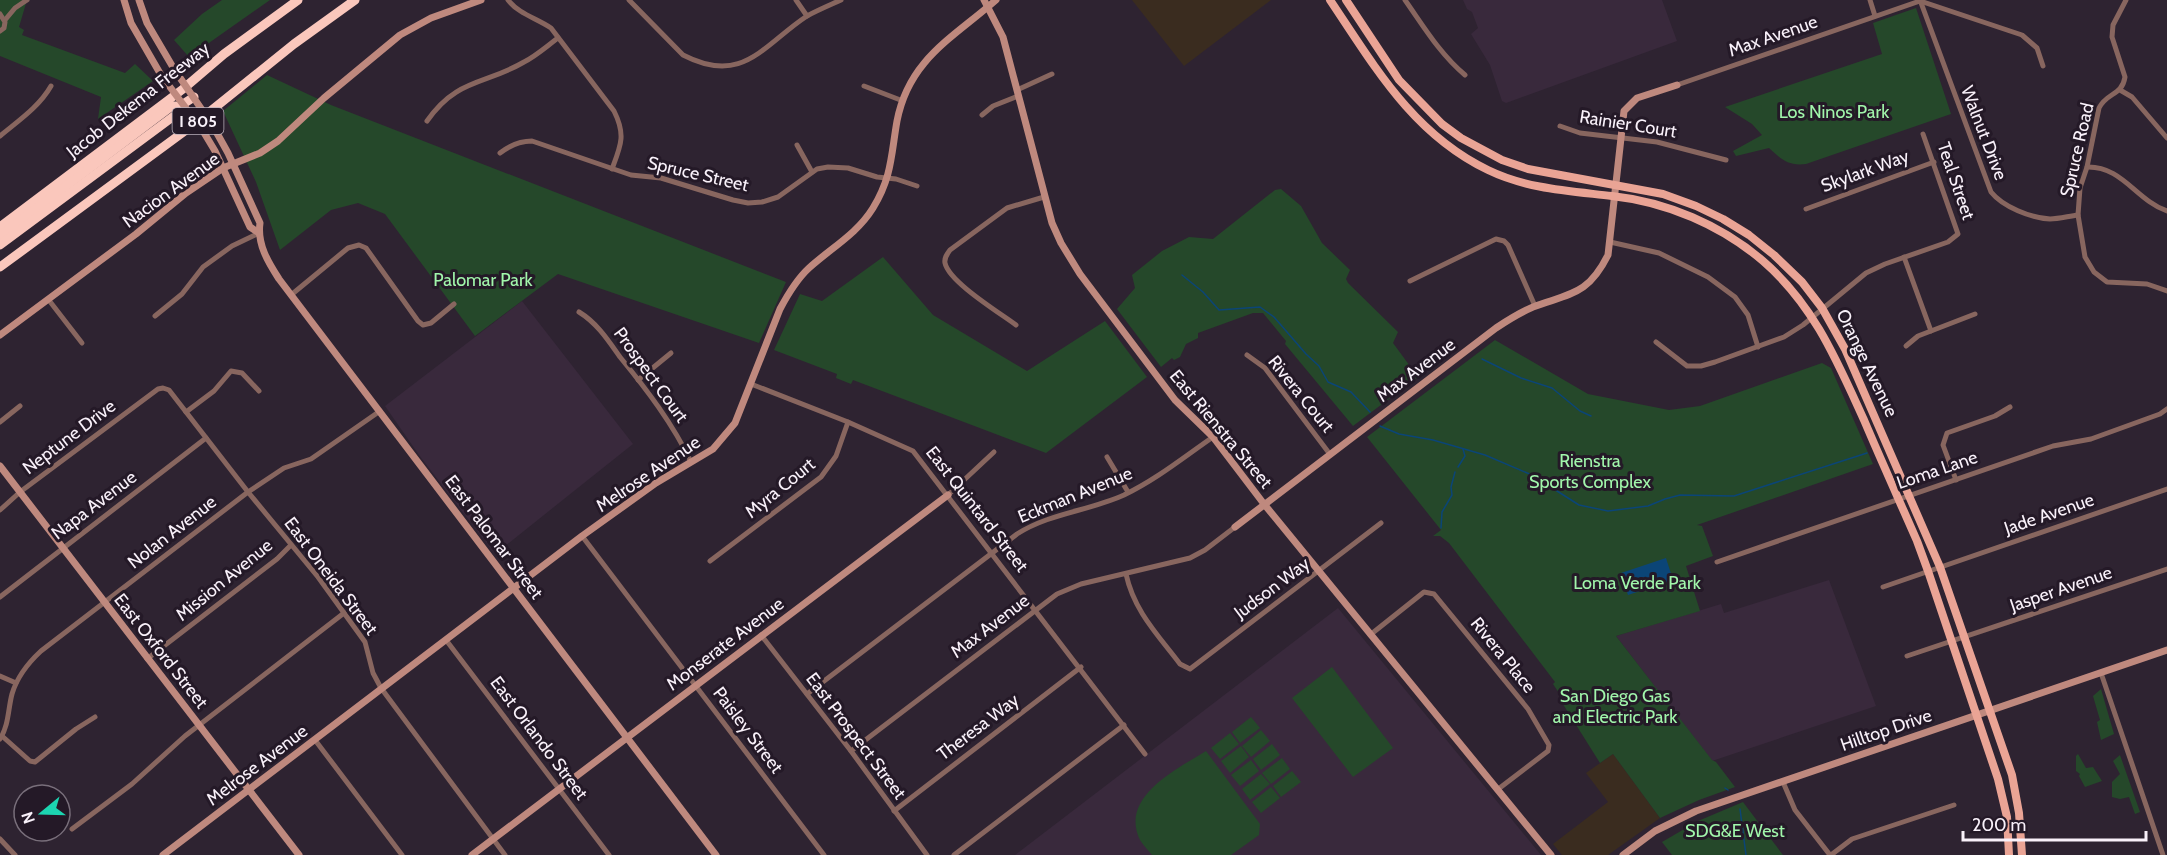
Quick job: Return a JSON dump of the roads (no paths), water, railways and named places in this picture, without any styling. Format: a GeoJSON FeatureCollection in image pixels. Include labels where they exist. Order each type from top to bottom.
{"type":"FeatureCollection","features":[{"type":"Feature","properties":{"kind":"highway","name":"Jacob Dekema Freeway"},"geometry":{"type":"LineString","coordinates":[[0,227],[183,89],[224,54],[298,0]]}},
{"type":"Feature","properties":{"kind":"highway","name":"I 805"},"geometry":{"type":"LineString","coordinates":[[0,267],[197,122],[294,44],[355,0]]}},
{"type":"Feature","properties":{"kind":"highway"},"geometry":{"type":"LineString","coordinates":[[0,245],[172,106],[182,105],[194,97]]}},
{"type":"Feature","properties":{"kind":"highway"},"geometry":{"type":"LineString","coordinates":[[0,236],[109,158]]}},
{"type":"Feature","properties":{"kind":"main road","name":"Orange Avenue"},"geometry":{"type":"LineString","coordinates":[[1330,0],[1391,90],[1408,110],[1455,150],[1488,170],[1526,184],[1566,192],[1614,196],[1661,206],[1719,230],[1764,261],[1790,287],[1813,316],[1834,355],[1928,571],[2003,797],[2007,817],[2009,855]]}},
{"type":"Feature","properties":{"kind":"main road","name":"Orange Avenue"},"geometry":{"type":"LineString","coordinates":[[1346,0],[1399,80],[1442,124],[1461,138],[1502,160],[1528,169],[1663,194],[1696,206],[1749,235],[1802,282],[1822,308],[1845,349],[1940,567],[2012,775],[2022,855]]}},
{"type":"Feature","properties":{"kind":"main road"},"geometry":{"type":"LineString","coordinates":[[1357,40],[1367,33]]}},
{"type":"Feature","properties":{"kind":"street"},"geometry":{"type":"LineString","coordinates":[[5,20],[0,13],[15,8],[27,0]]}},
{"type":"Feature","properties":{"kind":"street","name":"East Palomar Street"},"geometry":{"type":"LineString","coordinates":[[124,0],[131,23],[161,75],[203,131],[250,227],[259,233]]}},
{"type":"Feature","properties":{"kind":"street","name":"East Palomar Street"},"geometry":{"type":"LineString","coordinates":[[139,0],[147,23],[174,69],[213,126],[233,164],[261,223],[259,233],[266,258],[291,295],[716,855]]}},
{"type":"Feature","properties":{"kind":"street","name":"Nacion Avenue"},"geometry":{"type":"LineString","coordinates":[[0,335],[186,193],[223,168],[260,153],[279,141],[324,98],[400,36],[416,25],[481,0]]}},
{"type":"Feature","properties":{"kind":"street"},"geometry":{"type":"LineString","coordinates":[[508,0],[520,12],[538,19],[551,28],[614,111],[620,123],[621,146],[612,169]]}},
{"type":"Feature","properties":{"kind":"street"},"geometry":{"type":"LineString","coordinates":[[629,0],[683,55],[694,61],[722,65],[750,60],[807,16],[841,0]]}},
{"type":"Feature","properties":{"kind":"street"},"geometry":{"type":"LineString","coordinates":[[796,0],[807,16]]}},
{"type":"Feature","properties":{"kind":"street","name":"East Rienstra Street"},"geometry":{"type":"LineString","coordinates":[[984,0],[1003,37],[1052,223],[1080,274],[1175,400],[1213,437],[1264,504],[1551,855]]}},
{"type":"Feature","properties":{"kind":"street","name":"Melrose Avenue"},"geometry":{"type":"LineString","coordinates":[[164,855],[582,536],[656,483],[712,449],[729,432],[735,423],[780,309],[790,292],[808,268],[847,238],[873,208],[887,179],[897,120],[903,101],[923,62],[996,0]]}},
{"type":"Feature","properties":{"kind":"street"},"geometry":{"type":"LineString","coordinates":[[1405,0],[1439,50],[1465,75]]}},
{"type":"Feature","properties":{"kind":"street"},"geometry":{"type":"LineString","coordinates":[[1870,0],[1875,16]]}},
{"type":"Feature","properties":{"kind":"street"},"geometry":{"type":"LineString","coordinates":[[2126,0],[2113,25],[2112,37],[2125,77],[2120,90],[2132,97],[2167,138]]}},
{"type":"Feature","properties":{"kind":"street"},"geometry":{"type":"LineString","coordinates":[[1920,1],[2022,35],[2037,48],[2043,66]]}},
{"type":"Feature","properties":{"kind":"street","name":"Max Avenue"},"geometry":{"type":"LineString","coordinates":[[851,751],[1057,594],[1068,589],[1190,558],[1205,550],[1329,453],[1496,328],[1535,306],[1581,290],[1602,266],[1608,255],[1620,137],[1624,111],[1630,104],[1646,95],[1920,1]]}},
{"type":"Feature","properties":{"kind":"street","name":"Walnut Drive"},"geometry":{"type":"LineString","coordinates":[[1920,1],[1991,192],[1997,200],[2033,216],[2051,219],[2078,215]]}},
{"type":"Feature","properties":{"kind":"street"},"geometry":{"type":"LineString","coordinates":[[0,31],[4,28],[5,20],[15,8]]}},
{"type":"Feature","properties":{"kind":"street"},"geometry":{"type":"LineString","coordinates":[[427,121],[444,100],[456,91],[524,63],[558,38]]}},
{"type":"Feature","properties":{"kind":"street"},"geometry":{"type":"LineString","coordinates":[[982,115],[993,106],[1052,74]]}},
{"type":"Feature","properties":{"kind":"street"},"geometry":{"type":"LineString","coordinates":[[0,136],[45,98],[51,86]]}},
{"type":"Feature","properties":{"kind":"street"},"geometry":{"type":"LineString","coordinates":[[864,86],[903,101]]}},
{"type":"Feature","properties":{"kind":"street","name":"Spruce Road"},"geometry":{"type":"LineString","coordinates":[[2078,215],[2080,188],[2087,167],[2099,108],[2103,99],[2120,90]]}},
{"type":"Feature","properties":{"kind":"street","name":"Rainier Court"},"geometry":{"type":"LineString","coordinates":[[1560,126],[1580,133],[1657,142],[1726,160]]}},
{"type":"Feature","properties":{"kind":"street","name":"Teal Street"},"geometry":{"type":"LineString","coordinates":[[1904,257],[1948,242],[1958,234],[1923,134]]}},
{"type":"Feature","properties":{"kind":"street","name":"Spruce Street"},"geometry":{"type":"LineString","coordinates":[[500,153],[506,148],[532,141],[631,175],[662,178],[748,203],[778,197],[812,172],[828,167],[848,168],[917,186]]}},
{"type":"Feature","properties":{"kind":"street"},"geometry":{"type":"LineString","coordinates":[[797,145],[812,172]]}},
{"type":"Feature","properties":{"kind":"street","name":"Skylark Way"},"geometry":{"type":"LineString","coordinates":[[1806,209],[1934,162]]}},
{"type":"Feature","properties":{"kind":"street"},"geometry":{"type":"LineString","coordinates":[[2087,167],[2100,166],[2111,171],[2146,200],[2167,211]]}},
{"type":"Feature","properties":{"kind":"street"},"geometry":{"type":"LineString","coordinates":[[1016,324],[975,296],[955,278],[945,264],[946,255],[1006,208],[1044,197]]}},
{"type":"Feature","properties":{"kind":"street"},"geometry":{"type":"LineString","coordinates":[[2078,215],[2085,258],[2098,276],[2107,282],[2146,284],[2167,291]]}},
{"type":"Feature","properties":{"kind":"street"},"geometry":{"type":"LineString","coordinates":[[155,316],[182,294],[203,267],[232,246],[259,233]]}},
{"type":"Feature","properties":{"kind":"street"},"geometry":{"type":"LineString","coordinates":[[1410,281],[1496,239],[1508,245],[1535,306]]}},
{"type":"Feature","properties":{"kind":"street"},"geometry":{"type":"LineString","coordinates":[[1610,242],[1659,253],[1708,277],[1735,297],[1748,315],[1758,347]]}},
{"type":"Feature","properties":{"kind":"street"},"geometry":{"type":"LineString","coordinates":[[291,295],[348,248],[359,245],[366,248],[423,325],[431,323],[454,303]]}},
{"type":"Feature","properties":{"kind":"street"},"geometry":{"type":"LineString","coordinates":[[1656,342],[1687,366],[1701,366],[1758,347],[1784,337],[1866,273],[1904,257],[1931,331]]}},
{"type":"Feature","properties":{"kind":"street"},"geometry":{"type":"LineString","coordinates":[[48,299],[82,343]]}},
{"type":"Feature","properties":{"kind":"street","name":"Prospect Court"},"geometry":{"type":"LineString","coordinates":[[579,312],[592,320],[668,419],[692,462]]}},
{"type":"Feature","properties":{"kind":"street"},"geometry":{"type":"LineString","coordinates":[[1906,346],[1918,336],[1975,314]]}},
{"type":"Feature","properties":{"kind":"street"},"geometry":{"type":"LineString","coordinates":[[638,380],[671,353]]}},
{"type":"Feature","properties":{"kind":"street","name":"Rivera Court"},"geometry":{"type":"LineString","coordinates":[[1247,355],[1265,368],[1329,453]]}},
{"type":"Feature","properties":{"kind":"street"},"geometry":{"type":"LineString","coordinates":[[186,412],[214,391],[231,371],[242,373],[259,391]]}},
{"type":"Feature","properties":{"kind":"street","name":"East Quintard Street"},"geometry":{"type":"LineString","coordinates":[[751,384],[848,422],[913,451],[1145,754]]}},
{"type":"Feature","properties":{"kind":"street","name":"East Oneida Street"},"geometry":{"type":"LineString","coordinates":[[158,388],[169,390],[318,577],[365,642],[373,673],[381,688],[505,855]]}},
{"type":"Feature","properties":{"kind":"street","name":"Neptune Drive"},"geometry":{"type":"LineString","coordinates":[[0,510],[20,492],[158,388]]}},
{"type":"Feature","properties":{"kind":"street"},"geometry":{"type":"LineString","coordinates":[[0,422],[20,406]]}},
{"type":"Feature","properties":{"kind":"street"},"geometry":{"type":"LineString","coordinates":[[1956,480],[1943,445],[1947,433],[1995,416],[2010,406]]}},
{"type":"Feature","properties":{"kind":"street","name":"Loma Lane"},"geometry":{"type":"LineString","coordinates":[[1717,562],[2053,446],[2091,439],[2160,414],[2167,409]]}},
{"type":"Feature","properties":{"kind":"street","name":"Nolan Avenue"},"geometry":{"type":"LineString","coordinates":[[1,738],[7,723],[16,683],[36,656],[248,492],[284,468],[311,459],[380,411]]}},
{"type":"Feature","properties":{"kind":"street","name":"Myra Court"},"geometry":{"type":"LineString","coordinates":[[710,561],[821,477],[836,456],[848,422]]}},
{"type":"Feature","properties":{"kind":"street","name":"Eckman Avenue"},"geometry":{"type":"LineString","coordinates":[[807,694],[1017,534],[1042,520],[1103,503],[1128,492],[1164,473],[1213,437]]}},
{"type":"Feature","properties":{"kind":"street","name":"Napa Avenue"},"geometry":{"type":"LineString","coordinates":[[0,597],[207,438]]}},
{"type":"Feature","properties":{"kind":"street","name":"Monserate Avenue"},"geometry":{"type":"LineString","coordinates":[[472,855],[948,495],[994,452]]}},
{"type":"Feature","properties":{"kind":"street"},"geometry":{"type":"LineString","coordinates":[[1107,457],[1128,492]]}},
{"type":"Feature","properties":{"kind":"street","name":"East Oxford Street"},"geometry":{"type":"LineString","coordinates":[[0,466],[299,855]]}},
{"type":"Feature","properties":{"kind":"street","name":"Jade Avenue"},"geometry":{"type":"LineString","coordinates":[[1883,587],[2167,489]]}},
{"type":"Feature","properties":{"kind":"street","name":"Judson Way"},"geometry":{"type":"LineString","coordinates":[[1126,574],[1130,593],[1136,606],[1180,664],[1190,669],[1381,523]]}},
{"type":"Feature","properties":{"kind":"street","name":"Paisley Street"},"geometry":{"type":"LineString","coordinates":[[582,536],[824,855]]}},
{"type":"Feature","properties":{"kind":"street","name":"Mission Avenue"},"geometry":{"type":"LineString","coordinates":[[147,659],[291,545]]}},
{"type":"Feature","properties":{"kind":"street","name":"Jasper Avenue"},"geometry":{"type":"LineString","coordinates":[[1907,656],[2167,569]]}},
{"type":"Feature","properties":{"kind":"street","name":"Rivera Place"},"geometry":{"type":"LineString","coordinates":[[1370,635],[1427,591],[1434,594],[1528,709],[1549,744],[1548,752],[1497,790]]}},
{"type":"Feature","properties":{"kind":"street"},"geometry":{"type":"LineString","coordinates":[[72,829],[132,784],[200,724],[344,613]]}},
{"type":"Feature","properties":{"kind":"street","name":"East Prospect Street"},"geometry":{"type":"LineString","coordinates":[[761,635],[851,751],[927,855]]}},
{"type":"Feature","properties":{"kind":"street","name":"East Orlando Street"},"geometry":{"type":"LineString","coordinates":[[446,640],[609,855]]}},
{"type":"Feature","properties":{"kind":"street","name":"Hilltop Drive"},"geometry":{"type":"LineString","coordinates":[[1627,854],[1655,831],[1696,811],[2167,650]]}},
{"type":"Feature","properties":{"kind":"street","name":"Theresa Way"},"geometry":{"type":"LineString","coordinates":[[894,811],[1081,668]]}},
{"type":"Feature","properties":{"kind":"street"},"geometry":{"type":"LineString","coordinates":[[2101,673],[2163,855]]}},
{"type":"Feature","properties":{"kind":"street"},"geometry":{"type":"LineString","coordinates":[[0,675],[16,683]]}},
{"type":"Feature","properties":{"kind":"street"},"geometry":{"type":"LineString","coordinates":[[1,738],[30,761],[35,762],[76,729],[95,717]]}},
{"type":"Feature","properties":{"kind":"street"},"geometry":{"type":"LineString","coordinates":[[954,855],[1124,725]]}},
{"type":"Feature","properties":{"kind":"street"},"geometry":{"type":"LineString","coordinates":[[315,740],[402,855]]}},
{"type":"Feature","properties":{"kind":"street"},"geometry":{"type":"LineString","coordinates":[[1783,782],[1795,810],[1830,855],[1852,839],[1954,804]]}},
{"type":"Feature","properties":{"kind":"street"},"geometry":{"type":"LineString","coordinates":[[0,839],[15,855]]}},
{"type":"Feature","properties":{"kind":"water"},"geometry":{"type":"Polygon","coordinates":[[[1666,558],[1673,580],[1628,595],[1621,573],[1666,558]]]}},
{"type":"Feature","properties":{"kind":"waterway"},"geometry":{"type":"LineString","coordinates":[[1182,275],[1203,292],[1219,310],[1260,307],[1274,317],[1319,366],[1328,382],[1351,392],[1370,412]]}},
{"type":"Feature","properties":{"kind":"waterway"},"geometry":{"type":"LineString","coordinates":[[1482,359],[1521,378],[1552,388],[1580,411],[1591,416]]}},
{"type":"Feature","properties":{"kind":"waterway"},"geometry":{"type":"LineString","coordinates":[[1380,426],[1399,434],[1433,440],[1485,455],[1532,475],[1579,505],[1608,511],[1648,506],[1680,495],[1734,496],[1867,453]]}},
{"type":"Feature","properties":{"kind":"waterway"},"geometry":{"type":"LineString","coordinates":[[1458,467],[1465,456],[1463,449]]}},
{"type":"Feature","properties":{"kind":"waterway"},"geometry":{"type":"LineString","coordinates":[[1441,528],[1442,512],[1452,495],[1451,487],[1455,472]]}},
{"type":"Feature","properties":{"kind":"waterway"},"geometry":{"type":"LineString","coordinates":[[1740,809],[1746,855]]}},
{"type":"Feature","properties":{"kind":"park label","name":"Los Ninos Park"},"geometry":{"type":"Point","coordinates":[1834,112]}},
{"type":"Feature","properties":{"kind":"park label","name":"Palomar Park"},"geometry":{"type":"Point","coordinates":[483,280]}},
{"type":"Feature","properties":{"kind":"park label","name":"Rienstra Sports Complex"},"geometry":{"type":"Point","coordinates":[1590,471]}},
{"type":"Feature","properties":{"kind":"park label","name":"Loma Verde Park"},"geometry":{"type":"Point","coordinates":[1637,583]}},
{"type":"Feature","properties":{"kind":"park label","name":"San Diego Gas and Electric Park"},"geometry":{"type":"Point","coordinates":[1615,706]}},
{"type":"Feature","properties":{"kind":"park label","name":"SDG&E West"},"geometry":{"type":"Point","coordinates":[1735,831]}}]}
